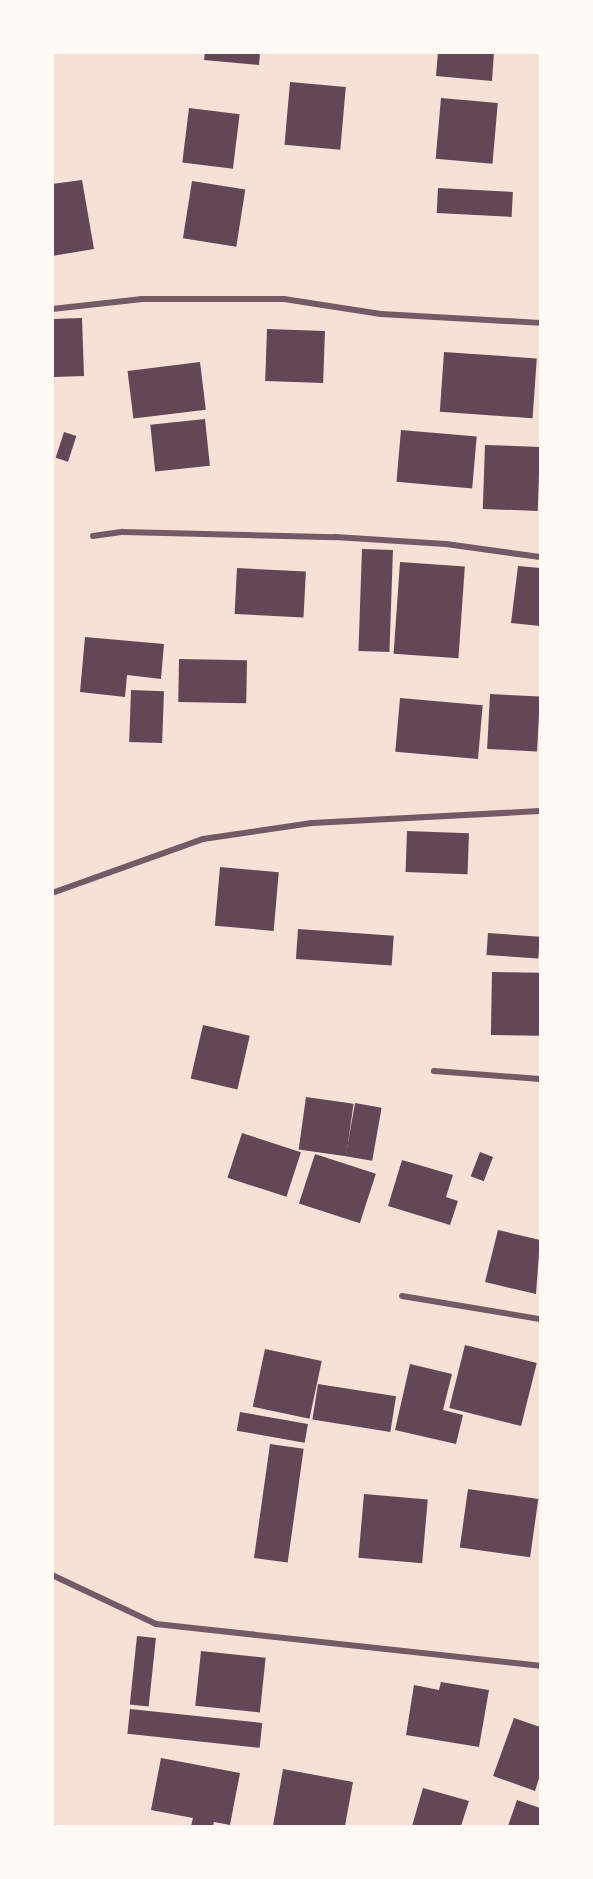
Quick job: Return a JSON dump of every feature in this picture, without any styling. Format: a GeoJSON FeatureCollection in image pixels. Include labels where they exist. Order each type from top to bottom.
{"type":"FeatureCollection","features":[{"type":"Feature","properties":{"kind":"street"},"geometry":{"type":"LineString","coordinates":[[52,309],[142,299],[285,300],[381,314],[540,323]]}},
{"type":"Feature","properties":{"kind":"street"},"geometry":{"type":"LineString","coordinates":[[93,536],[123,532],[335,537],[446,544],[540,557]]}},
{"type":"Feature","properties":{"kind":"street"},"geometry":{"type":"LineString","coordinates":[[52,893],[203,839],[312,823],[540,810]]}},
{"type":"Feature","properties":{"kind":"street"},"geometry":{"type":"LineString","coordinates":[[435,1071],[540,1079]]}},
{"type":"Feature","properties":{"kind":"street"},"geometry":{"type":"LineString","coordinates":[[402,1296],[540,1318]]}},
{"type":"Feature","properties":{"kind":"street"},"geometry":{"type":"LineString","coordinates":[[52,1575],[156,1624],[540,1666]]}},
{"type":"Feature","properties":{"kind":"building"},"geometry":{"type":"Polygon","coordinates":[[[205,52],[260,52],[259,65],[204,60],[205,52]]]}},
{"type":"Feature","properties":{"kind":"building"},"geometry":{"type":"Polygon","coordinates":[[[438,52],[494,52],[492,81],[436,76],[438,52]]]}},
{"type":"Feature","properties":{"kind":"building"},"geometry":{"type":"Polygon","coordinates":[[[290,82],[346,87],[340,150],[285,145],[290,82]]]}},
{"type":"Feature","properties":{"kind":"building"},"geometry":{"type":"Polygon","coordinates":[[[441,98],[498,103],[492,164],[436,159],[441,98]]]}},
{"type":"Feature","properties":{"kind":"building"},"geometry":{"type":"Polygon","coordinates":[[[189,108],[240,114],[233,169],[182,163],[189,108]]]}},
{"type":"Feature","properties":{"kind":"building"},"geometry":{"type":"Polygon","coordinates":[[[82,180],[94,249],[52,256],[52,184],[82,180]]]}},
{"type":"Feature","properties":{"kind":"building"},"geometry":{"type":"Polygon","coordinates":[[[192,181],[245,189],[236,247],[183,238],[192,181]]]}},
{"type":"Feature","properties":{"kind":"building"},"geometry":{"type":"Polygon","coordinates":[[[438,188],[513,192],[512,217],[437,213],[438,188]]]}},
{"type":"Feature","properties":{"kind":"building"},"geometry":{"type":"Polygon","coordinates":[[[82,318],[84,376],[54,377],[52,319],[82,318]]]}},
{"type":"Feature","properties":{"kind":"building"},"geometry":{"type":"Polygon","coordinates":[[[267,329],[325,331],[323,383],[265,381],[267,329]]]}},
{"type":"Feature","properties":{"kind":"building"},"geometry":{"type":"Polygon","coordinates":[[[444,352],[537,358],[533,418],[440,412],[444,352]]]}},
{"type":"Feature","properties":{"kind":"building"},"geometry":{"type":"Polygon","coordinates":[[[200,362],[206,410],[133,419],[128,371],[200,362]]]}},
{"type":"Feature","properties":{"kind":"building"},"geometry":{"type":"Polygon","coordinates":[[[205,419],[210,466],[155,471],[150,425],[205,419]]]}},
{"type":"Feature","properties":{"kind":"building"},"geometry":{"type":"Polygon","coordinates":[[[401,430],[477,437],[472,488],[396,482],[401,430]]]}},
{"type":"Feature","properties":{"kind":"building"},"geometry":{"type":"Polygon","coordinates":[[[64,432],[76,436],[68,462],[56,458],[64,432]]]}},
{"type":"Feature","properties":{"kind":"building"},"geometry":{"type":"Polygon","coordinates":[[[485,445],[540,447],[538,511],[483,509],[485,445]]]}},
{"type":"Feature","properties":{"kind":"building"},"geometry":{"type":"Polygon","coordinates":[[[362,549],[393,550],[389,652],[358,651],[362,549]]]}},
{"type":"Feature","properties":{"kind":"building"},"geometry":{"type":"Polygon","coordinates":[[[400,562],[465,567],[458,658],[394,654],[400,562]]]}},
{"type":"Feature","properties":{"kind":"building"},"geometry":{"type":"Polygon","coordinates":[[[518,566],[540,568],[540,626],[511,623],[518,566]]]}},
{"type":"Feature","properties":{"kind":"building"},"geometry":{"type":"Polygon","coordinates":[[[237,568],[306,572],[303,618],[235,614],[237,568]]]}},
{"type":"Feature","properties":{"kind":"building"},"geometry":{"type":"Polygon","coordinates":[[[85,637],[164,644],[161,679],[127,675],[125,697],[80,692],[85,637]]]}},
{"type":"Feature","properties":{"kind":"building"},"geometry":{"type":"Polygon","coordinates":[[[179,659],[247,660],[246,703],[178,702],[179,659]]]}},
{"type":"Feature","properties":{"kind":"building"},"geometry":{"type":"Polygon","coordinates":[[[131,690],[164,691],[162,743],[129,742],[131,690]]]}},
{"type":"Feature","properties":{"kind":"building"},"geometry":{"type":"Polygon","coordinates":[[[490,694],[540,697],[537,752],[487,749],[490,694]]]}},
{"type":"Feature","properties":{"kind":"building"},"geometry":{"type":"Polygon","coordinates":[[[400,698],[483,705],[478,759],[395,752],[400,698]]]}},
{"type":"Feature","properties":{"kind":"building"},"geometry":{"type":"Polygon","coordinates":[[[407,831],[469,833],[468,874],[406,872],[407,831]]]}},
{"type":"Feature","properties":{"kind":"building"},"geometry":{"type":"Polygon","coordinates":[[[220,867],[279,872],[274,931],[215,926],[220,867]]]}},
{"type":"Feature","properties":{"kind":"building"},"geometry":{"type":"Polygon","coordinates":[[[298,929],[394,936],[392,966],[296,959],[298,929]]]}},
{"type":"Feature","properties":{"kind":"building"},"geometry":{"type":"Polygon","coordinates":[[[488,933],[540,937],[538,959],[486,955],[488,933]]]}},
{"type":"Feature","properties":{"kind":"building"},"geometry":{"type":"Polygon","coordinates":[[[492,972],[540,973],[539,1036],[491,1035],[492,972]]]}},
{"type":"Feature","properties":{"kind":"building"},"geometry":{"type":"Polygon","coordinates":[[[203,1025],[250,1036],[237,1089],[191,1079],[203,1025]]]}},
{"type":"Feature","properties":{"kind":"building"},"geometry":{"type":"Polygon","coordinates":[[[306,1097],[354,1104],[346,1156],[299,1149],[306,1097]]]}},
{"type":"Feature","properties":{"kind":"building"},"geometry":{"type":"Polygon","coordinates":[[[355,1103],[382,1108],[372,1161],[346,1156],[355,1103]]]}},
{"type":"Feature","properties":{"kind":"building"},"geometry":{"type":"Polygon","coordinates":[[[242,1133],[301,1152],[286,1197],[227,1178],[242,1133]]]}},
{"type":"Feature","properties":{"kind":"building"},"geometry":{"type":"Polygon","coordinates":[[[480,1152],[493,1157],[484,1181],[471,1176],[480,1152]]]}},
{"type":"Feature","properties":{"kind":"building"},"geometry":{"type":"Polygon","coordinates":[[[315,1154],[376,1174],[360,1223],[299,1203],[315,1154]]]}},
{"type":"Feature","properties":{"kind":"building"},"geometry":{"type":"Polygon","coordinates":[[[402,1160],[453,1175],[446,1197],[458,1201],[450,1225],[388,1206],[402,1160]]]}},
{"type":"Feature","properties":{"kind":"building"},"geometry":{"type":"Polygon","coordinates":[[[498,1230],[540,1240],[536,1294],[485,1282],[498,1230]]]}},
{"type":"Feature","properties":{"kind":"building"},"geometry":{"type":"Polygon","coordinates":[[[465,1345],[537,1363],[521,1426],[449,1408],[465,1345]]]}},
{"type":"Feature","properties":{"kind":"building"},"geometry":{"type":"Polygon","coordinates":[[[265,1349],[322,1361],[309,1419],[253,1407],[265,1349]]]}},
{"type":"Feature","properties":{"kind":"building"},"geometry":{"type":"Polygon","coordinates":[[[410,1364],[452,1374],[443,1410],[463,1415],[456,1444],[395,1430],[410,1364]]]}},
{"type":"Feature","properties":{"kind":"building"},"geometry":{"type":"Polygon","coordinates":[[[318,1384],[396,1396],[390,1432],[312,1420],[318,1384]]]}},
{"type":"Feature","properties":{"kind":"building"},"geometry":{"type":"Polygon","coordinates":[[[240,1412],[308,1424],[305,1443],[237,1431],[240,1412]]]}},
{"type":"Feature","properties":{"kind":"building"},"geometry":{"type":"Polygon","coordinates":[[[270,1444],[304,1449],[288,1563],[254,1558],[270,1444]]]}},
{"type":"Feature","properties":{"kind":"building"},"geometry":{"type":"Polygon","coordinates":[[[468,1489],[538,1499],[530,1557],[460,1547],[468,1489]]]}},
{"type":"Feature","properties":{"kind":"building"},"geometry":{"type":"Polygon","coordinates":[[[364,1494],[428,1500],[422,1563],[358,1558],[364,1494]]]}},
{"type":"Feature","properties":{"kind":"building"},"geometry":{"type":"Polygon","coordinates":[[[137,1636],[156,1638],[149,1707],[130,1705],[137,1636]]]}},
{"type":"Feature","properties":{"kind":"building"},"geometry":{"type":"Polygon","coordinates":[[[201,1651],[266,1658],[260,1712],[195,1706],[201,1651]]]}},
{"type":"Feature","properties":{"kind":"building"},"geometry":{"type":"Polygon","coordinates":[[[441,1682],[489,1690],[479,1747],[406,1735],[414,1685],[439,1690],[441,1682]]]}},
{"type":"Feature","properties":{"kind":"building"},"geometry":{"type":"Polygon","coordinates":[[[130,1709],[262,1723],[260,1748],[127,1734],[130,1709]]]}},
{"type":"Feature","properties":{"kind":"building"},"geometry":{"type":"Polygon","coordinates":[[[514,1718],[540,1727],[540,1775],[535,1791],[493,1776],[514,1718]]]}},
{"type":"Feature","properties":{"kind":"building"},"geometry":{"type":"Polygon","coordinates":[[[161,1758],[240,1773],[230,1825],[214,1822],[213,1826],[191,1826],[193,1818],[151,1810],[161,1758]]]}},
{"type":"Feature","properties":{"kind":"building"},"geometry":{"type":"Polygon","coordinates":[[[283,1769],[353,1782],[345,1826],[273,1826],[283,1769]]]}},
{"type":"Feature","properties":{"kind":"building"},"geometry":{"type":"Polygon","coordinates":[[[423,1788],[469,1801],[461,1826],[412,1826],[423,1788]]]}},
{"type":"Feature","properties":{"kind":"building"},"geometry":{"type":"Polygon","coordinates":[[[517,1800],[540,1808],[540,1826],[508,1826],[517,1800]]]}}]}
